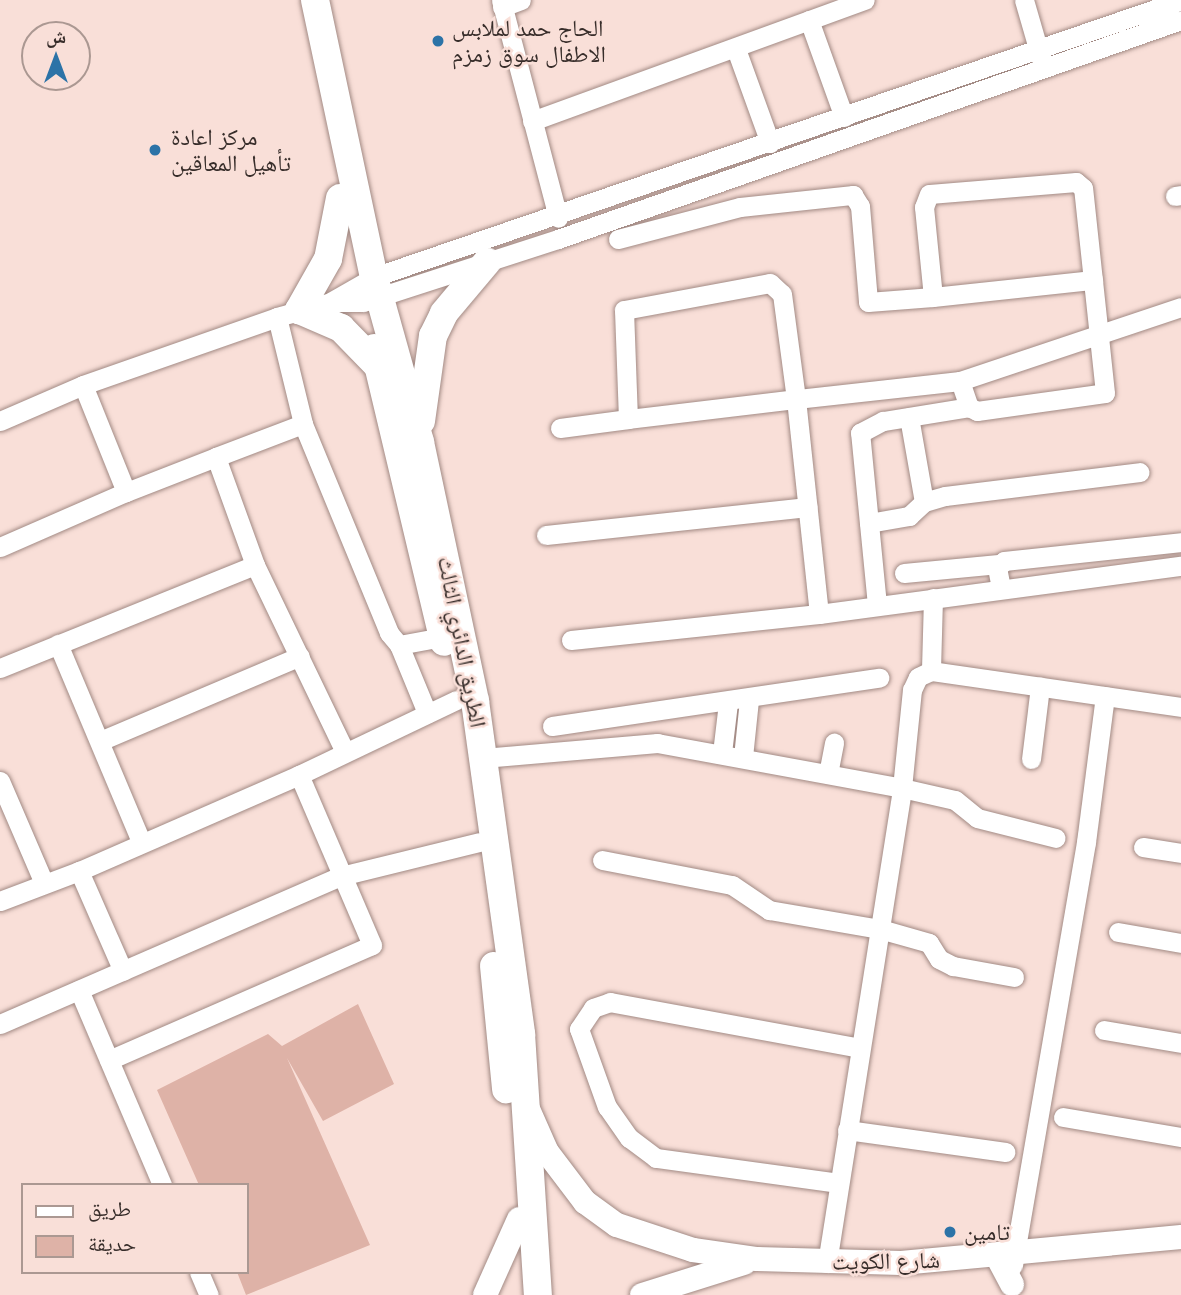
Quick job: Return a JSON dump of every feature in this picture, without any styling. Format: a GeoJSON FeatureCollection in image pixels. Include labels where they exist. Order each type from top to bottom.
{"type":"FeatureCollection","features":[{"type":"Feature","properties":{"kind":"highway","name":"الطريق الدائري الثالث"},"geometry":{"type":"LineString","coordinates":[[297,0],[341,198],[420,442],[483,758],[520,1022],[538,1295]]}},
{"type":"Feature","properties":{"kind":"highway","name":"الطريق الدائري الثالث"},"geometry":{"type":"LineString","coordinates":[[315,0],[369,290],[379,367],[456,701],[479,842],[519,1219],[523,1295]]}},
{"type":"Feature","properties":{"kind":"highway"},"geometry":{"type":"LineString","coordinates":[[341,198],[328,259],[288,313],[341,328],[379,367]]}},
{"type":"Feature","properties":{"kind":"highway"},"geometry":{"type":"LineString","coordinates":[[420,442],[433,336],[444,313],[487,262]]}},
{"type":"Feature","properties":{"kind":"main road","name":"شارع الكويت"},"geometry":{"type":"LineString","coordinates":[[524,1102],[569,1185],[617,1225],[655,1241],[757,1259],[827,1263],[1006,1255],[1181,1237]]}},
{"type":"Feature","properties":{"kind":"main road"},"geometry":{"type":"LineString","coordinates":[[485,1295],[519,1219]]}},
{"type":"Feature","properties":{"kind":"main road"},"geometry":{"type":"LineString","coordinates":[[1006,1255],[1011,1289]]}},
{"type":"Feature","properties":{"kind":"main road","name":"شارع الكويت"},"geometry":{"type":"LineString","coordinates":[[642,1295],[678,1279],[757,1259]]}},
{"type":"Feature","properties":{"kind":"street"},"geometry":{"type":"LineString","coordinates":[[532,121],[865,0]]}},
{"type":"Feature","properties":{"kind":"street"},"geometry":{"type":"LineString","coordinates":[[1024,0],[1040,57]]}},
{"type":"Feature","properties":{"kind":"street"},"geometry":{"type":"LineString","coordinates":[[369,290],[487,262],[1040,57],[1181,0]]}},
{"type":"Feature","properties":{"kind":"street"},"geometry":{"type":"LineString","coordinates":[[508,2],[532,121],[558,218]]}},
{"type":"Feature","properties":{"kind":"street"},"geometry":{"type":"LineString","coordinates":[[809,20],[844,117]]}},
{"type":"Feature","properties":{"kind":"street"},"geometry":{"type":"LineString","coordinates":[[0,421],[83,385],[288,313],[369,290],[558,218],[844,117],[1040,57],[1181,20]]}},
{"type":"Feature","properties":{"kind":"street"},"geometry":{"type":"LineString","coordinates":[[736,49],[770,143]]}},
{"type":"Feature","properties":{"kind":"street"},"geometry":{"type":"LineString","coordinates":[[877,606],[860,433],[864,426],[969,407],[977,411],[1102,397],[1108,387],[1083,188],[1076,181],[929,194],[924,207],[933,297]]}},
{"type":"Feature","properties":{"kind":"street"},"geometry":{"type":"LineString","coordinates":[[618,239],[740,207],[853,195],[860,206],[869,302],[1093,280]]}},
{"type":"Feature","properties":{"kind":"street"},"geometry":{"type":"LineString","coordinates":[[628,419],[624,310],[770,283],[782,294],[819,614]]}},
{"type":"Feature","properties":{"kind":"street"},"geometry":{"type":"LineString","coordinates":[[560,428],[960,381],[1181,307]]}},
{"type":"Feature","properties":{"kind":"street"},"geometry":{"type":"LineString","coordinates":[[288,313],[303,424],[389,633],[400,645],[427,713]]}},
{"type":"Feature","properties":{"kind":"street"},"geometry":{"type":"LineString","coordinates":[[960,381],[969,407]]}},
{"type":"Feature","properties":{"kind":"street"},"geometry":{"type":"LineString","coordinates":[[83,385],[126,492]]}},
{"type":"Feature","properties":{"kind":"street"},"geometry":{"type":"LineString","coordinates":[[909,417],[924,502]]}},
{"type":"Feature","properties":{"kind":"street"},"geometry":{"type":"LineString","coordinates":[[0,547],[126,492],[303,424]]}},
{"type":"Feature","properties":{"kind":"street"},"geometry":{"type":"LineString","coordinates":[[216,457],[255,565],[344,750]]}},
{"type":"Feature","properties":{"kind":"street"},"geometry":{"type":"LineString","coordinates":[[869,523],[909,516],[924,502],[1140,472]]}},
{"type":"Feature","properties":{"kind":"street"},"geometry":{"type":"LineString","coordinates":[[546,535],[808,507]]}},
{"type":"Feature","properties":{"kind":"street"},"geometry":{"type":"LineString","coordinates":[[904,573],[1181,542]]}},
{"type":"Feature","properties":{"kind":"street"},"geometry":{"type":"LineString","coordinates":[[999,564],[1001,588]]}},
{"type":"Feature","properties":{"kind":"street"},"geometry":{"type":"LineString","coordinates":[[2,664],[255,565]]}},
{"type":"Feature","properties":{"kind":"street"},"geometry":{"type":"LineString","coordinates":[[571,640],[819,614],[1181,566]]}},
{"type":"Feature","properties":{"kind":"street"},"geometry":{"type":"LineString","coordinates":[[931,671],[933,598]]}},
{"type":"Feature","properties":{"kind":"street"},"geometry":{"type":"LineString","coordinates":[[400,645],[442,637]]}},
{"type":"Feature","properties":{"kind":"street"},"geometry":{"type":"LineString","coordinates":[[58,644],[141,841]]}},
{"type":"Feature","properties":{"kind":"street"},"geometry":{"type":"LineString","coordinates":[[100,741],[300,656]]}},
{"type":"Feature","properties":{"kind":"street"},"geometry":{"type":"LineString","coordinates":[[827,1263],[902,789],[912,690],[918,677],[931,671],[1181,707]]}},
{"type":"Feature","properties":{"kind":"street"},"geometry":{"type":"LineString","coordinates":[[552,726],[749,700],[879,678]]}},
{"type":"Feature","properties":{"kind":"street"},"geometry":{"type":"LineString","coordinates":[[1031,759],[1040,687]]}},
{"type":"Feature","properties":{"kind":"street"},"geometry":{"type":"LineString","coordinates":[[1006,1255],[1086,842],[1105,696]]}},
{"type":"Feature","properties":{"kind":"street"},"geometry":{"type":"LineString","coordinates":[[743,757],[749,700]]}},
{"type":"Feature","properties":{"kind":"street"},"geometry":{"type":"LineString","coordinates":[[0,901],[79,871],[141,841],[299,775],[344,750],[456,701]]}},
{"type":"Feature","properties":{"kind":"street"},"geometry":{"type":"LineString","coordinates":[[722,753],[727,703]]}},
{"type":"Feature","properties":{"kind":"street"},"geometry":{"type":"LineString","coordinates":[[483,758],[619,743],[722,753],[954,800],[977,818],[1056,838]]}},
{"type":"Feature","properties":{"kind":"street"},"geometry":{"type":"LineString","coordinates":[[828,774],[834,743]]}},
{"type":"Feature","properties":{"kind":"street"},"geometry":{"type":"LineString","coordinates":[[109,1060],[372,945],[299,775]]}},
{"type":"Feature","properties":{"kind":"street"},"geometry":{"type":"LineString","coordinates":[[0,781],[44,883]]}},
{"type":"Feature","properties":{"kind":"street"},"geometry":{"type":"LineString","coordinates":[[0,1024],[341,876],[479,842]]}},
{"type":"Feature","properties":{"kind":"street"},"geometry":{"type":"LineString","coordinates":[[1143,847],[1181,853]]}},
{"type":"Feature","properties":{"kind":"street"},"geometry":{"type":"LineString","coordinates":[[602,860],[732,885],[769,911],[880,929],[929,943],[939,959],[953,966],[1014,976]]}},
{"type":"Feature","properties":{"kind":"street"},"geometry":{"type":"LineString","coordinates":[[79,871],[123,971]]}},
{"type":"Feature","properties":{"kind":"street"},"geometry":{"type":"LineString","coordinates":[[1118,932],[1181,943]]}},
{"type":"Feature","properties":{"kind":"street"},"geometry":{"type":"LineString","coordinates":[[79,990],[161,1183]]}},
{"type":"Feature","properties":{"kind":"street"},"geometry":{"type":"LineString","coordinates":[[839,1183],[656,1158],[629,1138],[607,1107],[579,1029],[593,1008],[610,1002],[860,1048]]}},
{"type":"Feature","properties":{"kind":"street"},"geometry":{"type":"LineString","coordinates":[[1104,1030],[1181,1043]]}},
{"type":"Feature","properties":{"kind":"street"},"geometry":{"type":"LineString","coordinates":[[1063,1117],[1181,1137]]}},
{"type":"Feature","properties":{"kind":"street"},"geometry":{"type":"LineString","coordinates":[[847,1130],[1005,1152]]}},
{"type":"Feature","properties":{"kind":"street"},"geometry":{"type":"LineString","coordinates":[[200,1274],[209,1295]]}},
{"type":"Feature","properties":{"kind":"green space"},"geometry":{"type":"Polygon","coordinates":[[[358,1004],[394,1084],[323,1121],[287,1058],[370,1245],[246,1295],[238,1274],[248,1274],[248,1183],[198,1183],[157,1090],[268,1034],[282,1046],[358,1004]]]}},
{"type":"Feature","properties":{"kind":"place","name":"الحاج حمد لملابس الاطفال سوق زمزم"},"geometry":{"type":"Point","coordinates":[438,41]}},
{"type":"Feature","properties":{"kind":"place","name":"مركز اعادة تأهيل المعاقين"},"geometry":{"type":"Point","coordinates":[155,150]}},
{"type":"Feature","properties":{"kind":"place","name":"تامين"},"geometry":{"type":"Point","coordinates":[950,1232]}}]}
